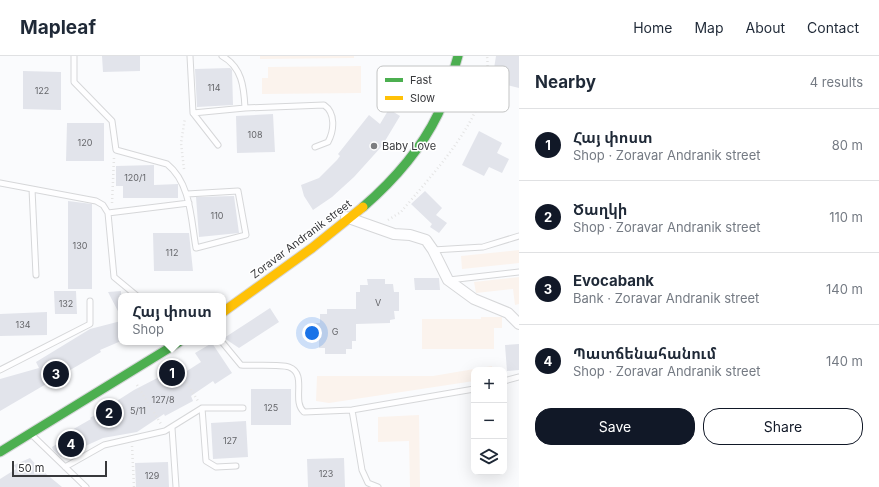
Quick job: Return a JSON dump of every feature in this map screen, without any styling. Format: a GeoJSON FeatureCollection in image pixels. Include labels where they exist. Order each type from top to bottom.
{"type":"FeatureCollection","features":[{"type":"Feature","properties":{"kind":"main road","name":"Zoravar Andranik street"},"geometry":{"type":"LineString","coordinates":[[448,66],[451,56]]}},
{"type":"Feature","properties":{"kind":"main road","name":"Zoravar Andranik street"},"geometry":{"type":"LineString","coordinates":[[455,66],[458,56]]}},
{"type":"Feature","properties":{"kind":"main road","name":"Zoravar Andranik street"},"geometry":{"type":"LineString","coordinates":[[226,302],[347,217],[391,172],[412,144],[432,112]]}},
{"type":"Feature","properties":{"kind":"main road","name":"Zoravar Andranik street"},"geometry":{"type":"LineString","coordinates":[[226,310],[347,217],[396,176],[419,144],[439,112]]}},
{"type":"Feature","properties":{"kind":"main road"},"geometry":{"type":"LineString","coordinates":[[0,452],[28,431],[162,345]]}},
{"type":"Feature","properties":{"kind":"main road"},"geometry":{"type":"LineString","coordinates":[[0,443],[28,431],[174,345]]}},
{"type":"Feature","properties":{"kind":"street"},"geometry":{"type":"LineString","coordinates":[[347,217],[394,234],[410,235],[426,240],[433,250],[448,280],[474,299],[508,313],[519,324]]}},
{"type":"Feature","properties":{"kind":"lane"},"geometry":{"type":"LineString","coordinates":[[74,56],[74,82],[112,121],[116,150],[167,164],[173,168],[187,194],[196,248],[246,235],[238,191],[187,194]]}},
{"type":"Feature","properties":{"kind":"lane"},"geometry":{"type":"LineString","coordinates":[[190,56],[193,113],[218,145]]}},
{"type":"Feature","properties":{"kind":"lane"},"geometry":{"type":"LineString","coordinates":[[222,56],[235,66],[242,80],[245,108]]}},
{"type":"Feature","properties":{"kind":"lane"},"geometry":{"type":"LineString","coordinates":[[193,113],[245,108],[324,105],[330,109],[332,114],[332,135],[328,142],[315,147]]}},
{"type":"Feature","properties":{"kind":"lane"},"geometry":{"type":"LineString","coordinates":[[0,183],[96,201],[103,205],[108,213],[114,277],[133,293]]}},
{"type":"Feature","properties":{"kind":"lane"},"geometry":{"type":"LineString","coordinates":[[32,190],[36,276]]}},
{"type":"Feature","properties":{"kind":"lane"},"geometry":{"type":"LineString","coordinates":[[108,213],[188,203]]}},
{"type":"Feature","properties":{"kind":"lane"},"geometry":{"type":"LineString","coordinates":[[433,250],[483,247],[519,236]]}},
{"type":"Feature","properties":{"kind":"lane"},"geometry":{"type":"LineString","coordinates":[[448,280],[519,272]]}},
{"type":"Feature","properties":{"kind":"lane"},"geometry":{"type":"LineString","coordinates":[[0,370],[90,324],[90,301]]}},
{"type":"Feature","properties":{"kind":"lane"},"geometry":{"type":"LineString","coordinates":[[224,345],[241,366],[288,367],[296,371],[298,376],[299,404],[300,409],[304,412],[352,410],[471,390]]}},
{"type":"Feature","properties":{"kind":"lane"},"geometry":{"type":"LineString","coordinates":[[507,380],[519,377]]}},
{"type":"Feature","properties":{"kind":"lane"},"geometry":{"type":"LineString","coordinates":[[65,467],[104,445],[165,431],[172,428],[202,408],[243,408]]}},
{"type":"Feature","properties":{"kind":"lane"},"geometry":{"type":"LineString","coordinates":[[202,408],[206,460],[216,467],[236,466]]}},
{"type":"Feature","properties":{"kind":"lane"},"geometry":{"type":"LineString","coordinates":[[352,410],[362,470],[368,483],[378,487]]}},
{"type":"Feature","properties":{"kind":"lane"},"geometry":{"type":"LineString","coordinates":[[172,428],[176,487]]}},
{"type":"Feature","properties":{"kind":"lane"},"geometry":{"type":"LineString","coordinates":[[28,431],[83,486]]}},
{"type":"Feature","properties":{"kind":"path"},"geometry":{"type":"LineString","coordinates":[[486,66],[487,56]]}},
{"type":"Feature","properties":{"kind":"path"},"geometry":{"type":"LineString","coordinates":[[377,228],[401,212],[460,139],[474,112]]}},
{"type":"Feature","properties":{"kind":"path"},"geometry":{"type":"LineString","coordinates":[[183,160],[181,143],[185,118]]}},
{"type":"Feature","properties":{"kind":"path"},"geometry":{"type":"LineString","coordinates":[[113,200],[114,164]]}},
{"type":"Feature","properties":{"kind":"path"},"geometry":{"type":"LineString","coordinates":[[174,362],[202,408]]}},
{"type":"Feature","properties":{"kind":"path"},"geometry":{"type":"LineString","coordinates":[[137,385],[165,431]]}},
{"type":"Feature","properties":{"kind":"path"},"geometry":{"type":"LineString","coordinates":[[132,439],[134,487]]}},
{"type":"Feature","properties":{"kind":"shaded area"},"geometry":{"type":"Polygon","coordinates":[[[260,56],[354,56],[354,58],[260,59],[260,56]]]}},
{"type":"Feature","properties":{"kind":"shaded area"},"geometry":{"type":"Polygon","coordinates":[[[361,66],[361,93],[262,94],[262,78],[268,78],[268,67],[361,66]]]}},
{"type":"Feature","properties":{"kind":"shaded area"},"geometry":{"type":"Polygon","coordinates":[[[519,250],[519,263],[462,269],[461,256],[519,250]]]}},
{"type":"Feature","properties":{"kind":"shaded area"},"geometry":{"type":"Polygon","coordinates":[[[519,277],[519,304],[515,305],[513,289],[476,293],[474,282],[519,277]]]}},
{"type":"Feature","properties":{"kind":"shaded area"},"geometry":{"type":"Polygon","coordinates":[[[481,317],[502,317],[502,328],[494,328],[494,349],[422,349],[422,319],[481,319],[481,317]]]}},
{"type":"Feature","properties":{"kind":"shaded area"},"geometry":{"type":"Polygon","coordinates":[[[471,370],[471,381],[329,403],[316,401],[317,376],[433,376],[471,370]]]}},
{"type":"Feature","properties":{"kind":"shaded area"},"geometry":{"type":"Polygon","coordinates":[[[419,415],[420,487],[410,487],[409,441],[378,442],[378,417],[419,415]]]}},
{"type":"Feature","properties":{"kind":"building"},"geometry":{"type":"Polygon","coordinates":[[[102,56],[140,56],[140,71],[103,72],[102,56]]]}},
{"type":"Feature","properties":{"kind":"building"},"geometry":{"type":"Polygon","coordinates":[[[496,56],[519,56],[519,88],[509,86],[509,66],[494,66],[496,56]]]}},
{"type":"Feature","properties":{"kind":"building"},"geometry":{"type":"Polygon","coordinates":[[[230,68],[232,70],[233,105],[197,107],[195,69],[230,68]]]}},
{"type":"Feature","properties":{"kind":"building"},"geometry":{"type":"Polygon","coordinates":[[[23,71],[61,72],[61,110],[23,109],[23,71]]]}},
{"type":"Feature","properties":{"kind":"building"},"geometry":{"type":"Polygon","coordinates":[[[387,112],[394,112],[400,116],[382,146],[354,177],[332,197],[313,210],[304,196],[301,185],[319,178],[337,160],[340,156],[338,154],[369,115],[380,124],[387,112]]]}},
{"type":"Feature","properties":{"kind":"building"},"geometry":{"type":"Polygon","coordinates":[[[273,114],[275,152],[237,153],[236,116],[273,114]]]}},
{"type":"Feature","properties":{"kind":"building"},"geometry":{"type":"Polygon","coordinates":[[[67,123],[104,123],[104,161],[66,161],[67,123]]]}},
{"type":"Feature","properties":{"kind":"building"},"geometry":{"type":"Polygon","coordinates":[[[479,131],[502,143],[497,153],[509,159],[502,173],[489,167],[484,176],[462,165],[479,131]]]}},
{"type":"Feature","properties":{"kind":"building"},"geometry":{"type":"Polygon","coordinates":[[[154,165],[154,185],[178,184],[178,198],[123,198],[123,186],[116,186],[116,166],[154,165]]]}},
{"type":"Feature","properties":{"kind":"building"},"geometry":{"type":"Polygon","coordinates":[[[425,191],[442,208],[436,215],[447,223],[439,233],[430,227],[432,224],[411,204],[425,191]]]}},
{"type":"Feature","properties":{"kind":"building"},"geometry":{"type":"Polygon","coordinates":[[[234,196],[239,233],[199,237],[196,197],[234,196]]]}},
{"type":"Feature","properties":{"kind":"building"},"geometry":{"type":"Polygon","coordinates":[[[68,201],[92,204],[92,289],[68,289],[68,201]]]}},
{"type":"Feature","properties":{"kind":"building"},"geometry":{"type":"Polygon","coordinates":[[[153,233],[189,233],[193,271],[154,271],[153,233]]]}},
{"type":"Feature","properties":{"kind":"building"},"geometry":{"type":"Polygon","coordinates":[[[414,278],[439,278],[440,290],[415,290],[414,278]]]}},
{"type":"Feature","properties":{"kind":"building"},"geometry":{"type":"Polygon","coordinates":[[[367,279],[385,279],[385,284],[393,284],[394,292],[399,292],[399,311],[394,311],[395,319],[390,320],[390,323],[356,324],[356,341],[352,341],[352,349],[346,349],[346,354],[325,354],[325,348],[319,348],[319,340],[314,340],[314,323],[320,323],[320,314],[327,314],[327,309],[356,309],[356,292],[360,292],[360,285],[368,285],[367,279]]]}},
{"type":"Feature","properties":{"kind":"building"},"geometry":{"type":"Polygon","coordinates":[[[54,291],[76,291],[77,314],[55,314],[54,291]]]}},
{"type":"Feature","properties":{"kind":"building"},"geometry":{"type":"Polygon","coordinates":[[[121,291],[121,293],[118,293],[118,311],[108,292],[121,291]]]}},
{"type":"Feature","properties":{"kind":"building"},"geometry":{"type":"Polygon","coordinates":[[[270,308],[279,322],[239,348],[226,339],[226,337],[270,308]]]}},
{"type":"Feature","properties":{"kind":"building"},"geometry":{"type":"Polygon","coordinates":[[[47,312],[47,335],[0,336],[0,314],[47,312]]]}},
{"type":"Feature","properties":{"kind":"building"},"geometry":{"type":"Polygon","coordinates":[[[118,322],[118,342],[100,350],[101,352],[0,411],[0,379],[39,368],[36,362],[90,329],[118,322]]]}},
{"type":"Feature","properties":{"kind":"building"},"geometry":{"type":"Polygon","coordinates":[[[519,344],[519,370],[507,371],[505,345],[519,344]]]}},
{"type":"Feature","properties":{"kind":"building"},"geometry":{"type":"Polygon","coordinates":[[[209,345],[213,345],[232,373],[215,384],[213,381],[191,396],[193,401],[165,416],[164,414],[137,432],[103,438],[61,457],[53,450],[52,447],[72,435],[70,431],[91,419],[90,418],[134,390],[169,372],[171,376],[174,375],[176,378],[201,362],[195,353],[209,345]]]}},
{"type":"Feature","properties":{"kind":"building"},"geometry":{"type":"Polygon","coordinates":[[[251,389],[291,389],[291,425],[251,425],[251,389]]]}},
{"type":"Feature","properties":{"kind":"building"},"geometry":{"type":"Polygon","coordinates":[[[246,421],[248,457],[213,459],[211,423],[246,421]]]}},
{"type":"Feature","properties":{"kind":"building"},"geometry":{"type":"Polygon","coordinates":[[[30,458],[39,468],[62,487],[0,487],[0,479],[16,469],[14,465],[30,458]]]}},
{"type":"Feature","properties":{"kind":"building"},"geometry":{"type":"Polygon","coordinates":[[[344,458],[345,487],[308,487],[307,459],[344,458]]]}},
{"type":"Feature","properties":{"kind":"building"},"geometry":{"type":"Polygon","coordinates":[[[168,462],[169,487],[136,487],[135,463],[168,462]]]}},
{"type":"Feature","properties":{"kind":"traffic: fast"},"geometry":{"type":"LineString","coordinates":[[455,66],[458,56]]}},
{"type":"Feature","properties":{"kind":"traffic: fast"},"geometry":{"type":"LineString","coordinates":[[363,207],[385,186],[415,152],[439,112]]}},
{"type":"Feature","properties":{"kind":"traffic: fast"},"geometry":{"type":"LineString","coordinates":[[0,452],[174,345]]}},
{"type":"Feature","properties":{"kind":"traffic: slow"},"geometry":{"type":"LineString","coordinates":[[226,310],[312,248],[363,207]]}},
{"type":"Feature","properties":{"kind":"place","name":"Baby Love"},"geometry":{"type":"Point","coordinates":[374,146]}},
{"type":"Feature","properties":{"kind":"place","name":"Հայ փոստ"},"geometry":{"type":"Point","coordinates":[172,373]}},
{"type":"Feature","properties":{"kind":"place","name":"Evocabank"},"geometry":{"type":"Point","coordinates":[56,374]}},
{"type":"Feature","properties":{"kind":"place","name":"Ծաղկի"},"geometry":{"type":"Point","coordinates":[109,413]}},
{"type":"Feature","properties":{"kind":"place","name":"Պատճենահանում"},"geometry":{"type":"Point","coordinates":[71,444]}}]}
